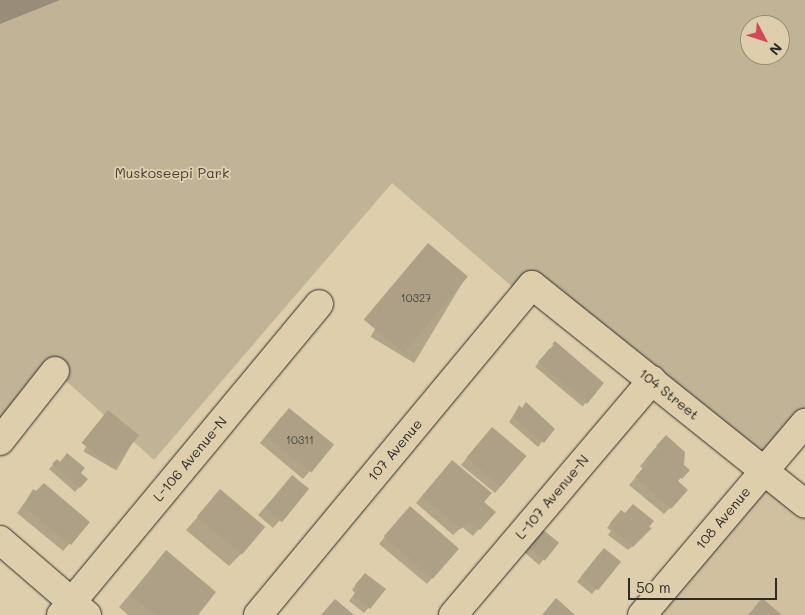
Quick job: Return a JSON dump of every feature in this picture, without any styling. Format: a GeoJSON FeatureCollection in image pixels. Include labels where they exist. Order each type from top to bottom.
{"type":"FeatureCollection","features":[{"type":"Feature","properties":{"kind":"street","name":"104 Street"},"geometry":{"type":"LineString","coordinates":[[532,285],[764,469],[805,504]]}},
{"type":"Feature","properties":{"kind":"street","name":"107 Avenue"},"geometry":{"type":"LineString","coordinates":[[258,615],[532,285]]}},
{"type":"Feature","properties":{"kind":"street","name":"L-106 Avenue-N"},"geometry":{"type":"LineString","coordinates":[[74,611],[319,304]]}},
{"type":"Feature","properties":{"kind":"street"},"geometry":{"type":"LineString","coordinates":[[0,441],[55,371]]}},
{"type":"Feature","properties":{"kind":"street","name":"L-107 Avenue-N"},"geometry":{"type":"LineString","coordinates":[[453,615],[652,380]]}},
{"type":"Feature","properties":{"kind":"street","name":"108 Avenue"},"geometry":{"type":"LineString","coordinates":[[642,615],[805,423]]}},
{"type":"Feature","properties":{"kind":"street"},"geometry":{"type":"LineString","coordinates":[[0,540],[74,611]]}},
{"type":"Feature","properties":{"kind":"shaded area"},"geometry":{"type":"Polygon","coordinates":[[[0,0],[60,0],[0,24],[0,0]]]}},
{"type":"Feature","properties":{"kind":"shaded area"},"geometry":{"type":"Polygon","coordinates":[[[764,469],[805,504],[805,615],[642,615],[764,469]]]}},
{"type":"Feature","properties":{"kind":"green space","name":"Muskoseepi Park"},"geometry":{"type":"Polygon","coordinates":[[[0,0],[805,0],[805,428],[764,474],[533,285],[523,296],[392,183],[154,460],[55,371],[0,441],[0,0]]]}},
{"type":"Feature","properties":{"kind":"building"},"geometry":{"type":"Polygon","coordinates":[[[428,243],[468,276],[404,353],[364,320],[428,243]]]}},
{"type":"Feature","properties":{"kind":"building"},"geometry":{"type":"Polygon","coordinates":[[[555,341],[604,383],[587,404],[538,362],[550,348],[552,350],[555,346],[552,344],[555,341]]]}},
{"type":"Feature","properties":{"kind":"building"},"geometry":{"type":"Polygon","coordinates":[[[526,402],[555,429],[544,443],[513,417],[519,405],[522,408],[526,402]]]}},
{"type":"Feature","properties":{"kind":"building"},"geometry":{"type":"Polygon","coordinates":[[[289,408],[334,445],[311,472],[266,436],[289,408]]]}},
{"type":"Feature","properties":{"kind":"building"},"geometry":{"type":"Polygon","coordinates":[[[108,410],[139,435],[113,468],[82,443],[108,410]]]}},
{"type":"Feature","properties":{"kind":"building"},"geometry":{"type":"Polygon","coordinates":[[[492,427],[526,456],[501,487],[466,458],[492,427]]]}},
{"type":"Feature","properties":{"kind":"building"},"geometry":{"type":"Polygon","coordinates":[[[666,435],[685,452],[684,465],[690,470],[682,479],[679,477],[677,480],[688,490],[671,509],[635,477],[649,461],[646,459],[655,448],[658,451],[659,449],[656,446],[666,435]]]}},
{"type":"Feature","properties":{"kind":"building"},"geometry":{"type":"Polygon","coordinates":[[[67,453],[85,468],[81,473],[88,479],[80,488],[52,464],[57,459],[60,462],[67,453]]]}},
{"type":"Feature","properties":{"kind":"building"},"geometry":{"type":"Polygon","coordinates":[[[452,460],[492,493],[484,502],[496,512],[480,530],[469,520],[461,529],[422,496],[452,460]]]}},
{"type":"Feature","properties":{"kind":"building"},"geometry":{"type":"Polygon","coordinates":[[[292,475],[309,489],[282,522],[265,508],[292,475]]]}},
{"type":"Feature","properties":{"kind":"building"},"geometry":{"type":"Polygon","coordinates":[[[44,483],[90,522],[71,545],[23,506],[33,489],[36,491],[44,483]]]}},
{"type":"Feature","properties":{"kind":"building"},"geometry":{"type":"Polygon","coordinates":[[[220,489],[265,527],[242,555],[197,517],[220,489]]]}},
{"type":"Feature","properties":{"kind":"building"},"geometry":{"type":"Polygon","coordinates":[[[633,504],[654,521],[649,527],[652,528],[633,547],[612,529],[614,526],[610,523],[621,510],[625,513],[633,504]]]}},
{"type":"Feature","properties":{"kind":"building"},"geometry":{"type":"Polygon","coordinates":[[[410,506],[459,549],[433,579],[384,536],[410,506]]]}},
{"type":"Feature","properties":{"kind":"building"},"geometry":{"type":"Polygon","coordinates":[[[542,529],[559,543],[545,561],[528,547],[542,529]]]}},
{"type":"Feature","properties":{"kind":"building"},"geometry":{"type":"Polygon","coordinates":[[[604,548],[621,562],[598,591],[581,577],[604,548]]]}},
{"type":"Feature","properties":{"kind":"building"},"geometry":{"type":"Polygon","coordinates":[[[166,550],[216,592],[198,615],[155,615],[130,595],[166,550]]]}},
{"type":"Feature","properties":{"kind":"building"},"geometry":{"type":"Polygon","coordinates":[[[365,573],[386,589],[370,609],[353,596],[358,588],[355,585],[365,573]]]}},
{"type":"Feature","properties":{"kind":"building"},"geometry":{"type":"Polygon","coordinates":[[[556,598],[575,615],[542,615],[556,598]]]}},
{"type":"Feature","properties":{"kind":"building"},"geometry":{"type":"Polygon","coordinates":[[[762,598],[782,615],[748,615],[762,598]]]}},
{"type":"Feature","properties":{"kind":"building"},"geometry":{"type":"Polygon","coordinates":[[[335,599],[354,615],[321,615],[335,599]]]}}]}
